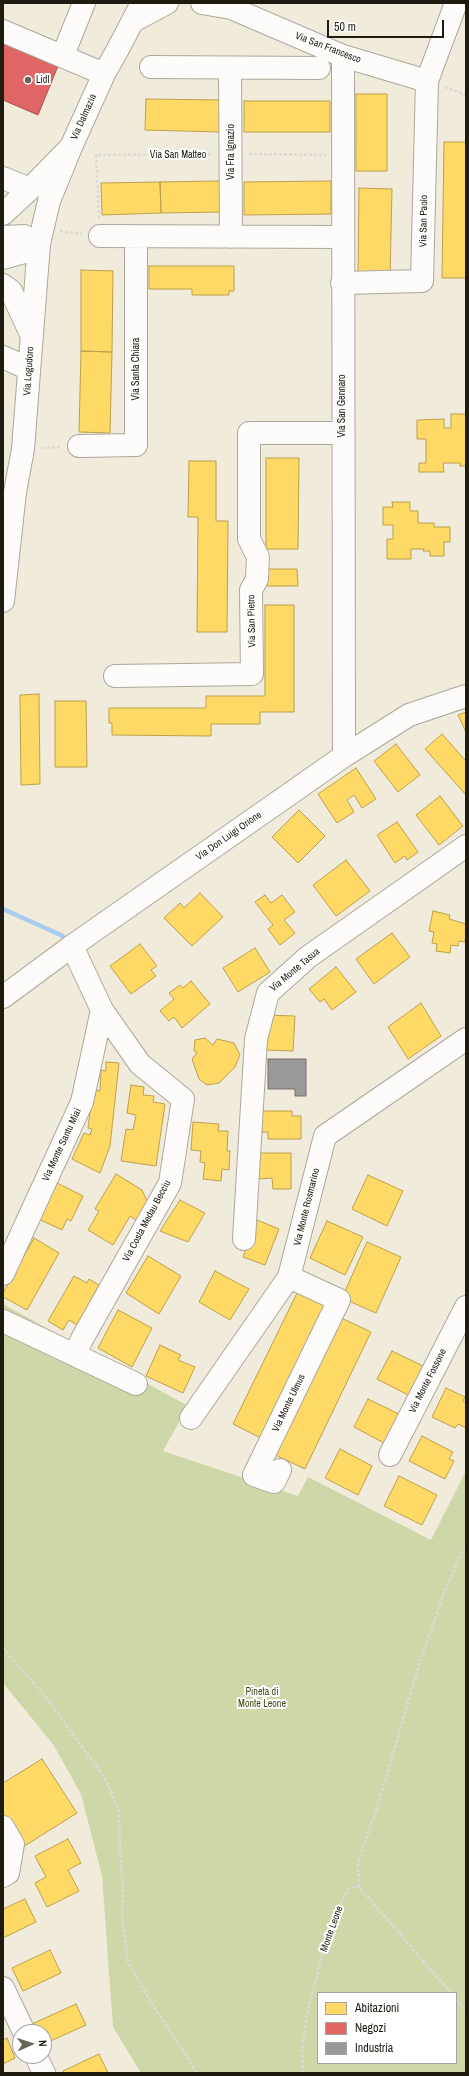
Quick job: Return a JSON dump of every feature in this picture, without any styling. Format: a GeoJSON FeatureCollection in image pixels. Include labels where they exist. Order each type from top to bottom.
{"type":"FeatureCollection","features":[{"type":"Feature","properties":{"kind":"street"},"geometry":{"type":"LineString","coordinates":[[63,55],[84,3]]}},
{"type":"Feature","properties":{"kind":"street"},"geometry":{"type":"LineString","coordinates":[[138,12],[167,3]]}},
{"type":"Feature","properties":{"kind":"street","name":"Via San Francesco"},"geometry":{"type":"LineString","coordinates":[[202,3],[229,6],[343,56],[427,81]]}},
{"type":"Feature","properties":{"kind":"street"},"geometry":{"type":"LineString","coordinates":[[427,81],[456,3]]}},
{"type":"Feature","properties":{"kind":"street","name":"Via Dalmazia"},"geometry":{"type":"LineString","coordinates":[[3,214],[71,147],[104,74],[138,12]]}},
{"type":"Feature","properties":{"kind":"street"},"geometry":{"type":"LineString","coordinates":[[3,31],[63,55],[104,74]]}},
{"type":"Feature","properties":{"kind":"street","name":"Via San Gennaro"},"geometry":{"type":"LineString","coordinates":[[343,56],[342,433],[344,756]]}},
{"type":"Feature","properties":{"kind":"street"},"geometry":{"type":"LineString","coordinates":[[151,67],[319,68]]}},
{"type":"Feature","properties":{"kind":"street","name":"Via Fra Ignazio"},"geometry":{"type":"LineString","coordinates":[[230,68],[231,237]]}},
{"type":"Feature","properties":{"kind":"street","name":"Via San Paolo"},"geometry":{"type":"LineString","coordinates":[[342,283],[422,281],[427,81]]}},
{"type":"Feature","properties":{"kind":"street","name":"Via Logudoro"},"geometry":{"type":"LineString","coordinates":[[3,600],[15,492],[23,449],[31,335],[42,236],[49,201],[71,147]]}},
{"type":"Feature","properties":{"kind":"street"},"geometry":{"type":"LineString","coordinates":[[3,178],[30,189]]}},
{"type":"Feature","properties":{"kind":"street"},"geometry":{"type":"LineString","coordinates":[[3,237],[42,236]]}},
{"type":"Feature","properties":{"kind":"street"},"geometry":{"type":"LineString","coordinates":[[3,258],[25,252],[42,236]]}},
{"type":"Feature","properties":{"kind":"street"},"geometry":{"type":"LineString","coordinates":[[100,236],[342,237]]}},
{"type":"Feature","properties":{"kind":"street","name":"Via Santa Chiara"},"geometry":{"type":"LineString","coordinates":[[79,446],[136,445],[136,237]]}},
{"type":"Feature","properties":{"kind":"street"},"geometry":{"type":"LineString","coordinates":[[3,285],[11,291],[31,335]]}},
{"type":"Feature","properties":{"kind":"street"},"geometry":{"type":"LineString","coordinates":[[3,357],[29,369]]}},
{"type":"Feature","properties":{"kind":"street","name":"Via San Pietro"},"geometry":{"type":"LineString","coordinates":[[115,676],[252,674],[251,590],[257,579],[258,557],[249,539],[249,433],[342,433]]}},
{"type":"Feature","properties":{"kind":"street","name":"Via Don Luigi Orione"},"geometry":{"type":"LineString","coordinates":[[3,997],[72,946],[344,756],[409,716],[466,696]]}},
{"type":"Feature","properties":{"kind":"street","name":"Via Monte Tasua"},"geometry":{"type":"LineString","coordinates":[[244,1239],[256,1039],[268,993],[308,957],[466,846]]}},
{"type":"Feature","properties":{"kind":"street","name":"Via Costa Medau Becciu"},"geometry":{"type":"LineString","coordinates":[[72,946],[102,1010],[140,1064],[183,1099],[170,1183],[82,1339],[75,1356]]}},
{"type":"Feature","properties":{"kind":"street","name":"Via Monte Santu Miai"},"geometry":{"type":"LineString","coordinates":[[3,1274],[82,1102],[102,1010]]}},
{"type":"Feature","properties":{"kind":"street","name":"Via Monte Rosmarino"},"geometry":{"type":"LineString","coordinates":[[191,1418],[289,1277],[325,1136],[466,1039]]}},
{"type":"Feature","properties":{"kind":"street","name":"Via Monte Ulmus"},"geometry":{"type":"LineString","coordinates":[[280,1470],[274,1482],[254,1474],[339,1300],[289,1277]]}},
{"type":"Feature","properties":{"kind":"street","name":"Via Monte Fossone"},"geometry":{"type":"LineString","coordinates":[[390,1455],[466,1307]]}},
{"type":"Feature","properties":{"kind":"street"},"geometry":{"type":"LineString","coordinates":[[3,1321],[136,1384]]}},
{"type":"Feature","properties":{"kind":"street"},"geometry":{"type":"LineString","coordinates":[[3,1826],[13,1844],[8,1873],[3,1876]]}},
{"type":"Feature","properties":{"kind":"street"},"geometry":{"type":"LineString","coordinates":[[3,1988],[20,2024]]}},
{"type":"Feature","properties":{"kind":"path","name":"Via San Matteo"},"geometry":{"type":"LineString","coordinates":[[100,236],[96,155],[343,155]]}},
{"type":"Feature","properties":{"kind":"path"},"geometry":{"type":"LineString","coordinates":[[42,236],[100,236]]}},
{"type":"Feature","properties":{"kind":"path"},"geometry":{"type":"LineString","coordinates":[[23,449],[79,446]]}},
{"type":"Feature","properties":{"kind":"path"},"geometry":{"type":"LineString","coordinates":[[450,1992],[359,1887],[358,1863],[378,1805],[419,1665],[444,1593],[463,1550],[466,1548]]}},
{"type":"Feature","properties":{"kind":"path"},"geometry":{"type":"LineString","coordinates":[[3,1648],[44,1695],[107,1784],[119,1810],[123,1888],[122,1915],[128,1962],[150,2001],[186,2055],[196,2073]]}},
{"type":"Feature","properties":{"kind":"path","name":"Monte Leone"},"geometry":{"type":"LineString","coordinates":[[302,2073],[302,2052],[306,2019],[326,1939],[338,1908],[350,1888],[359,1887]]}},
{"type":"Feature","properties":{"kind":"path"},"geometry":{"type":"LineString","coordinates":[[457,2000],[466,2010]]}},
{"type":"Feature","properties":{"kind":"green space","name":"Pineta di Monte Leone"},"geometry":{"type":"Polygon","coordinates":[[[3,1304],[188,1406],[163,1451],[298,1496],[308,1477],[431,1540],[466,1471],[466,2073],[141,2073],[113,2027],[102,1876],[81,1794],[53,1744],[3,1683],[3,1304]]]}},
{"type":"Feature","properties":{"kind":"building: Abitazioni"},"geometry":{"type":"Polygon","coordinates":[[[356,94],[387,94],[387,171],[356,171],[356,94]]]}},
{"type":"Feature","properties":{"kind":"building: Abitazioni"},"geometry":{"type":"Polygon","coordinates":[[[146,99],[221,100],[220,132],[145,130],[146,99]]]}},
{"type":"Feature","properties":{"kind":"building: Abitazioni"},"geometry":{"type":"Polygon","coordinates":[[[244,101],[330,101],[330,132],[244,132],[244,101]]]}},
{"type":"Feature","properties":{"kind":"building: Abitazioni"},"geometry":{"type":"Polygon","coordinates":[[[444,142],[466,142],[466,278],[442,278],[444,142]]]}},
{"type":"Feature","properties":{"kind":"building: Abitazioni"},"geometry":{"type":"Polygon","coordinates":[[[220,181],[220,212],[161,213],[160,182],[220,181]]]}},
{"type":"Feature","properties":{"kind":"building: Abitazioni"},"geometry":{"type":"Polygon","coordinates":[[[331,181],[331,214],[244,215],[244,182],[331,181]]]}},
{"type":"Feature","properties":{"kind":"building: Abitazioni"},"geometry":{"type":"Polygon","coordinates":[[[160,182],[161,213],[102,215],[101,183],[160,182]]]}},
{"type":"Feature","properties":{"kind":"building: Abitazioni"},"geometry":{"type":"Polygon","coordinates":[[[359,188],[392,189],[390,279],[358,279],[359,188]]]}},
{"type":"Feature","properties":{"kind":"building: Abitazioni"},"geometry":{"type":"Polygon","coordinates":[[[149,266],[234,266],[234,291],[229,291],[229,295],[192,295],[192,289],[149,289],[149,266]]]}},
{"type":"Feature","properties":{"kind":"building: Abitazioni"},"geometry":{"type":"Polygon","coordinates":[[[81,270],[113,271],[112,352],[81,351],[81,270]]]}},
{"type":"Feature","properties":{"kind":"building: Abitazioni"},"geometry":{"type":"Polygon","coordinates":[[[81,351],[112,352],[110,433],[79,432],[81,351]]]}},
{"type":"Feature","properties":{"kind":"building: Abitazioni"},"geometry":{"type":"Polygon","coordinates":[[[451,414],[466,414],[466,466],[460,466],[460,463],[443,463],[444,472],[419,472],[419,463],[426,463],[426,439],[417,439],[417,420],[444,419],[444,428],[451,428],[451,414]]]}},
{"type":"Feature","properties":{"kind":"building: Abitazioni"},"geometry":{"type":"Polygon","coordinates":[[[266,458],[299,458],[298,549],[266,549],[266,458]]]}},
{"type":"Feature","properties":{"kind":"building: Abitazioni"},"geometry":{"type":"Polygon","coordinates":[[[189,461],[216,461],[216,521],[228,521],[227,632],[197,632],[198,517],[188,517],[189,461]]]}},
{"type":"Feature","properties":{"kind":"building: Abitazioni"},"geometry":{"type":"Polygon","coordinates":[[[392,502],[410,502],[410,511],[418,511],[418,523],[434,523],[434,527],[450,527],[450,542],[444,542],[444,556],[430,556],[430,551],[423,551],[424,549],[411,549],[411,559],[387,559],[387,539],[393,539],[393,525],[383,525],[383,507],[393,507],[392,502]]]}},
{"type":"Feature","properties":{"kind":"building: Abitazioni"},"geometry":{"type":"Polygon","coordinates":[[[267,569],[297,569],[298,586],[267,586],[267,569]]]}},
{"type":"Feature","properties":{"kind":"building: Abitazioni"},"geometry":{"type":"Polygon","coordinates":[[[265,605],[294,605],[294,712],[260,712],[260,724],[211,724],[211,736],[112,735],[112,723],[109,723],[109,708],[206,708],[206,696],[265,696],[265,605]]]}},
{"type":"Feature","properties":{"kind":"building: Abitazioni"},"geometry":{"type":"Polygon","coordinates":[[[39,694],[40,784],[21,785],[20,695],[39,694]]]}},
{"type":"Feature","properties":{"kind":"building: Abitazioni"},"geometry":{"type":"Polygon","coordinates":[[[55,701],[86,701],[87,767],[55,767],[55,701]]]}},
{"type":"Feature","properties":{"kind":"building: Abitazioni"},"geometry":{"type":"Polygon","coordinates":[[[466,712],[466,732],[458,715],[466,712]]]}},
{"type":"Feature","properties":{"kind":"building: Abitazioni"},"geometry":{"type":"Polygon","coordinates":[[[442,734],[466,761],[466,795],[425,749],[442,734]]]}},
{"type":"Feature","properties":{"kind":"building: Abitazioni"},"geometry":{"type":"Polygon","coordinates":[[[396,744],[420,775],[398,792],[374,761],[396,744]]]}},
{"type":"Feature","properties":{"kind":"building: Abitazioni"},"geometry":{"type":"Polygon","coordinates":[[[356,768],[376,799],[362,808],[354,795],[347,800],[354,812],[337,823],[318,794],[356,768]]]}},
{"type":"Feature","properties":{"kind":"building: Abitazioni"},"geometry":{"type":"Polygon","coordinates":[[[440,796],[463,826],[439,845],[416,815],[440,796]]]}},
{"type":"Feature","properties":{"kind":"building: Abitazioni"},"geometry":{"type":"Polygon","coordinates":[[[299,810],[325,836],[298,863],[272,837],[299,810]]]}},
{"type":"Feature","properties":{"kind":"building: Abitazioni"},"geometry":{"type":"Polygon","coordinates":[[[397,822],[418,852],[407,860],[405,856],[395,863],[377,835],[397,822]]]}},
{"type":"Feature","properties":{"kind":"building: Abitazioni"},"geometry":{"type":"Polygon","coordinates":[[[346,860],[370,891],[336,916],[313,885],[346,860]]]}},
{"type":"Feature","properties":{"kind":"building: Abitazioni"},"geometry":{"type":"Polygon","coordinates":[[[200,893],[223,917],[192,946],[164,918],[180,903],[184,908],[200,893]]]}},
{"type":"Feature","properties":{"kind":"building: Abitazioni"},"geometry":{"type":"Polygon","coordinates":[[[265,895],[271,903],[282,895],[295,912],[284,920],[295,933],[280,945],[268,929],[273,925],[255,902],[265,895]]]}},
{"type":"Feature","properties":{"kind":"building: Abitazioni"},"geometry":{"type":"Polygon","coordinates":[[[433,911],[450,915],[449,919],[466,924],[465,942],[459,941],[458,946],[451,945],[450,953],[436,951],[437,944],[432,943],[434,932],[429,931],[433,911]]]}},
{"type":"Feature","properties":{"kind":"building: Abitazioni"},"geometry":{"type":"Polygon","coordinates":[[[392,933],[410,957],[374,984],[356,959],[392,933]]]}},
{"type":"Feature","properties":{"kind":"building: Abitazioni"},"geometry":{"type":"Polygon","coordinates":[[[140,944],[157,966],[151,970],[156,976],[131,994],[110,966],[140,944]]]}},
{"type":"Feature","properties":{"kind":"building: Abitazioni"},"geometry":{"type":"Polygon","coordinates":[[[255,948],[270,972],[238,992],[223,968],[255,948]]]}},
{"type":"Feature","properties":{"kind":"building: Abitazioni"},"geometry":{"type":"Polygon","coordinates":[[[336,967],[356,992],[332,1010],[324,999],[320,1002],[309,989],[336,967]]]}},
{"type":"Feature","properties":{"kind":"building: Abitazioni"},"geometry":{"type":"Polygon","coordinates":[[[191,981],[210,1004],[182,1028],[174,1017],[169,1021],[160,1011],[174,999],[169,993],[180,985],[183,988],[191,981]]]}},
{"type":"Feature","properties":{"kind":"building: Abitazioni"},"geometry":{"type":"Polygon","coordinates":[[[421,1003],[441,1036],[408,1059],[388,1027],[421,1003]]]}},
{"type":"Feature","properties":{"kind":"building: Abitazioni"},"geometry":{"type":"Polygon","coordinates":[[[265,1015],[295,1016],[293,1051],[264,1050],[265,1015]]]}},
{"type":"Feature","properties":{"kind":"building: Abitazioni"},"geometry":{"type":"Polygon","coordinates":[[[205,1038],[213,1045],[217,1039],[234,1043],[240,1055],[235,1067],[219,1083],[207,1085],[199,1079],[192,1059],[197,1053],[194,1051],[195,1040],[205,1038]]]}},
{"type":"Feature","properties":{"kind":"building: Abitazioni"},"geometry":{"type":"Polygon","coordinates":[[[106,1062],[119,1063],[110,1146],[100,1173],[72,1159],[84,1133],[90,1135],[92,1129],[88,1128],[93,1090],[100,1091],[101,1070],[106,1071],[106,1062]]]}},
{"type":"Feature","properties":{"kind":"building: Abitazioni"},"geometry":{"type":"Polygon","coordinates":[[[131,1085],[144,1087],[143,1095],[154,1096],[153,1102],[165,1104],[156,1166],[121,1161],[126,1129],[133,1130],[136,1115],[127,1113],[131,1085]]]}},
{"type":"Feature","properties":{"kind":"building: Abitazioni"},"geometry":{"type":"Polygon","coordinates":[[[254,1111],[292,1111],[292,1116],[301,1116],[301,1139],[268,1139],[268,1132],[254,1132],[254,1111]]]}},
{"type":"Feature","properties":{"kind":"building: Abitazioni"},"geometry":{"type":"Polygon","coordinates":[[[193,1122],[219,1124],[218,1131],[228,1131],[227,1151],[230,1151],[229,1170],[222,1169],[221,1181],[203,1179],[205,1163],[200,1162],[201,1151],[191,1150],[193,1122]]]}},
{"type":"Feature","properties":{"kind":"building: Abitazioni"},"geometry":{"type":"Polygon","coordinates":[[[258,1153],[291,1153],[291,1189],[273,1189],[272,1178],[258,1179],[258,1153]]]}},
{"type":"Feature","properties":{"kind":"building: Abitazioni"},"geometry":{"type":"Polygon","coordinates":[[[116,1174],[142,1190],[148,1203],[137,1221],[130,1216],[113,1245],[88,1230],[99,1211],[95,1209],[116,1174]]]}},
{"type":"Feature","properties":{"kind":"building: Abitazioni"},"geometry":{"type":"Polygon","coordinates":[[[368,1175],[403,1191],[387,1226],[352,1209],[368,1175]]]}},
{"type":"Feature","properties":{"kind":"building: Abitazioni"},"geometry":{"type":"Polygon","coordinates":[[[55,1182],[83,1196],[71,1221],[67,1219],[62,1230],[32,1216],[55,1182]]]}},
{"type":"Feature","properties":{"kind":"building: Abitazioni"},"geometry":{"type":"Polygon","coordinates":[[[180,1200],[205,1213],[188,1242],[160,1231],[180,1200]]]}},
{"type":"Feature","properties":{"kind":"building: Abitazioni"},"geometry":{"type":"Polygon","coordinates":[[[257,1220],[279,1229],[265,1265],[243,1257],[257,1220]]]}},
{"type":"Feature","properties":{"kind":"building: Abitazioni"},"geometry":{"type":"Polygon","coordinates":[[[327,1221],[363,1237],[345,1275],[310,1258],[327,1221]]]}},
{"type":"Feature","properties":{"kind":"building: Abitazioni"},"geometry":{"type":"Polygon","coordinates":[[[34,1238],[59,1253],[27,1310],[3,1297],[3,1293],[34,1238]]]}},
{"type":"Feature","properties":{"kind":"building: Abitazioni"},"geometry":{"type":"Polygon","coordinates":[[[367,1242],[401,1257],[376,1313],[342,1298],[367,1242]]]}},
{"type":"Feature","properties":{"kind":"building: Abitazioni"},"geometry":{"type":"Polygon","coordinates":[[[148,1256],[181,1276],[159,1314],[126,1293],[148,1256]]]}},
{"type":"Feature","properties":{"kind":"building: Abitazioni"},"geometry":{"type":"Polygon","coordinates":[[[215,1271],[249,1289],[230,1320],[199,1302],[215,1271]]]}},
{"type":"Feature","properties":{"kind":"building: Abitazioni"},"geometry":{"type":"Polygon","coordinates":[[[74,1276],[87,1283],[89,1279],[99,1285],[77,1325],[69,1320],[63,1330],[48,1321],[74,1276]]]}},
{"type":"Feature","properties":{"kind":"building: Abitazioni"},"geometry":{"type":"Polygon","coordinates":[[[300,1287],[331,1302],[265,1440],[233,1424],[300,1287]]]}},
{"type":"Feature","properties":{"kind":"building: Abitazioni"},"geometry":{"type":"Polygon","coordinates":[[[118,1310],[152,1328],[132,1367],[98,1348],[118,1310]]]}},
{"type":"Feature","properties":{"kind":"building: Abitazioni"},"geometry":{"type":"Polygon","coordinates":[[[339,1317],[371,1332],[305,1469],[273,1454],[339,1317]]]}},
{"type":"Feature","properties":{"kind":"building: Abitazioni"},"geometry":{"type":"Polygon","coordinates":[[[160,1345],[181,1355],[178,1360],[195,1367],[183,1393],[146,1376],[160,1345]]]}},
{"type":"Feature","properties":{"kind":"building: Abitazioni"},"geometry":{"type":"Polygon","coordinates":[[[392,1351],[425,1367],[410,1396],[377,1379],[392,1351]]]}},
{"type":"Feature","properties":{"kind":"building: Abitazioni"},"geometry":{"type":"Polygon","coordinates":[[[446,1388],[465,1397],[463,1401],[466,1403],[466,1428],[458,1424],[455,1428],[432,1417],[446,1388]]]}},
{"type":"Feature","properties":{"kind":"building: Abitazioni"},"geometry":{"type":"Polygon","coordinates":[[[368,1399],[401,1415],[386,1444],[354,1427],[368,1399]]]}},
{"type":"Feature","properties":{"kind":"building: Abitazioni"},"geometry":{"type":"Polygon","coordinates":[[[422,1436],[453,1452],[449,1459],[454,1461],[445,1479],[409,1461],[422,1436]]]}},
{"type":"Feature","properties":{"kind":"building: Abitazioni"},"geometry":{"type":"Polygon","coordinates":[[[340,1449],[372,1466],[358,1495],[325,1478],[340,1449]]]}},
{"type":"Feature","properties":{"kind":"building: Abitazioni"},"geometry":{"type":"Polygon","coordinates":[[[399,1476],[437,1495],[422,1525],[384,1506],[399,1476]]]}},
{"type":"Feature","properties":{"kind":"building: Abitazioni"},"geometry":{"type":"Polygon","coordinates":[[[42,1759],[77,1813],[23,1847],[3,1816],[3,1783],[42,1759]]]}},
{"type":"Feature","properties":{"kind":"building: Abitazioni"},"geometry":{"type":"Polygon","coordinates":[[[68,1839],[81,1863],[68,1870],[79,1891],[47,1907],[35,1883],[46,1877],[35,1856],[68,1839]]]}},
{"type":"Feature","properties":{"kind":"building: Abitazioni"},"geometry":{"type":"Polygon","coordinates":[[[25,1899],[36,1922],[3,1938],[3,1909],[25,1899]]]}},
{"type":"Feature","properties":{"kind":"building: Abitazioni"},"geometry":{"type":"Polygon","coordinates":[[[50,1950],[61,1973],[23,1991],[12,1968],[50,1950]]]}},
{"type":"Feature","properties":{"kind":"building: Abitazioni"},"geometry":{"type":"Polygon","coordinates":[[[76,2004],[86,2025],[52,2040],[52,2024],[32,2024],[76,2004]]]}},
{"type":"Feature","properties":{"kind":"building: Abitazioni"},"geometry":{"type":"Polygon","coordinates":[[[7,2038],[12,2050],[12,2060],[3,2064],[3,2040],[7,2038]]]}},
{"type":"Feature","properties":{"kind":"building: Abitazioni"},"geometry":{"type":"Polygon","coordinates":[[[99,2054],[108,2073],[64,2073],[63,2071],[99,2054]]]}},
{"type":"Feature","properties":{"kind":"building: Negozi","name":"Lidl"},"geometry":{"type":"Polygon","coordinates":[[[3,37],[60,61],[38,115],[3,100],[3,37]]]}},
{"type":"Feature","properties":{"kind":"building: Industria"},"geometry":{"type":"Polygon","coordinates":[[[268,1059],[306,1059],[306,1096],[295,1096],[295,1089],[268,1089],[268,1059]]]}},
{"type":"Feature","properties":{"kind":"waterway"},"geometry":{"type":"LineString","coordinates":[[3,909],[63,936]]}},
{"type":"Feature","properties":{"kind":"place","name":"Lidl"},"geometry":{"type":"Point","coordinates":[28,80]}}]}
